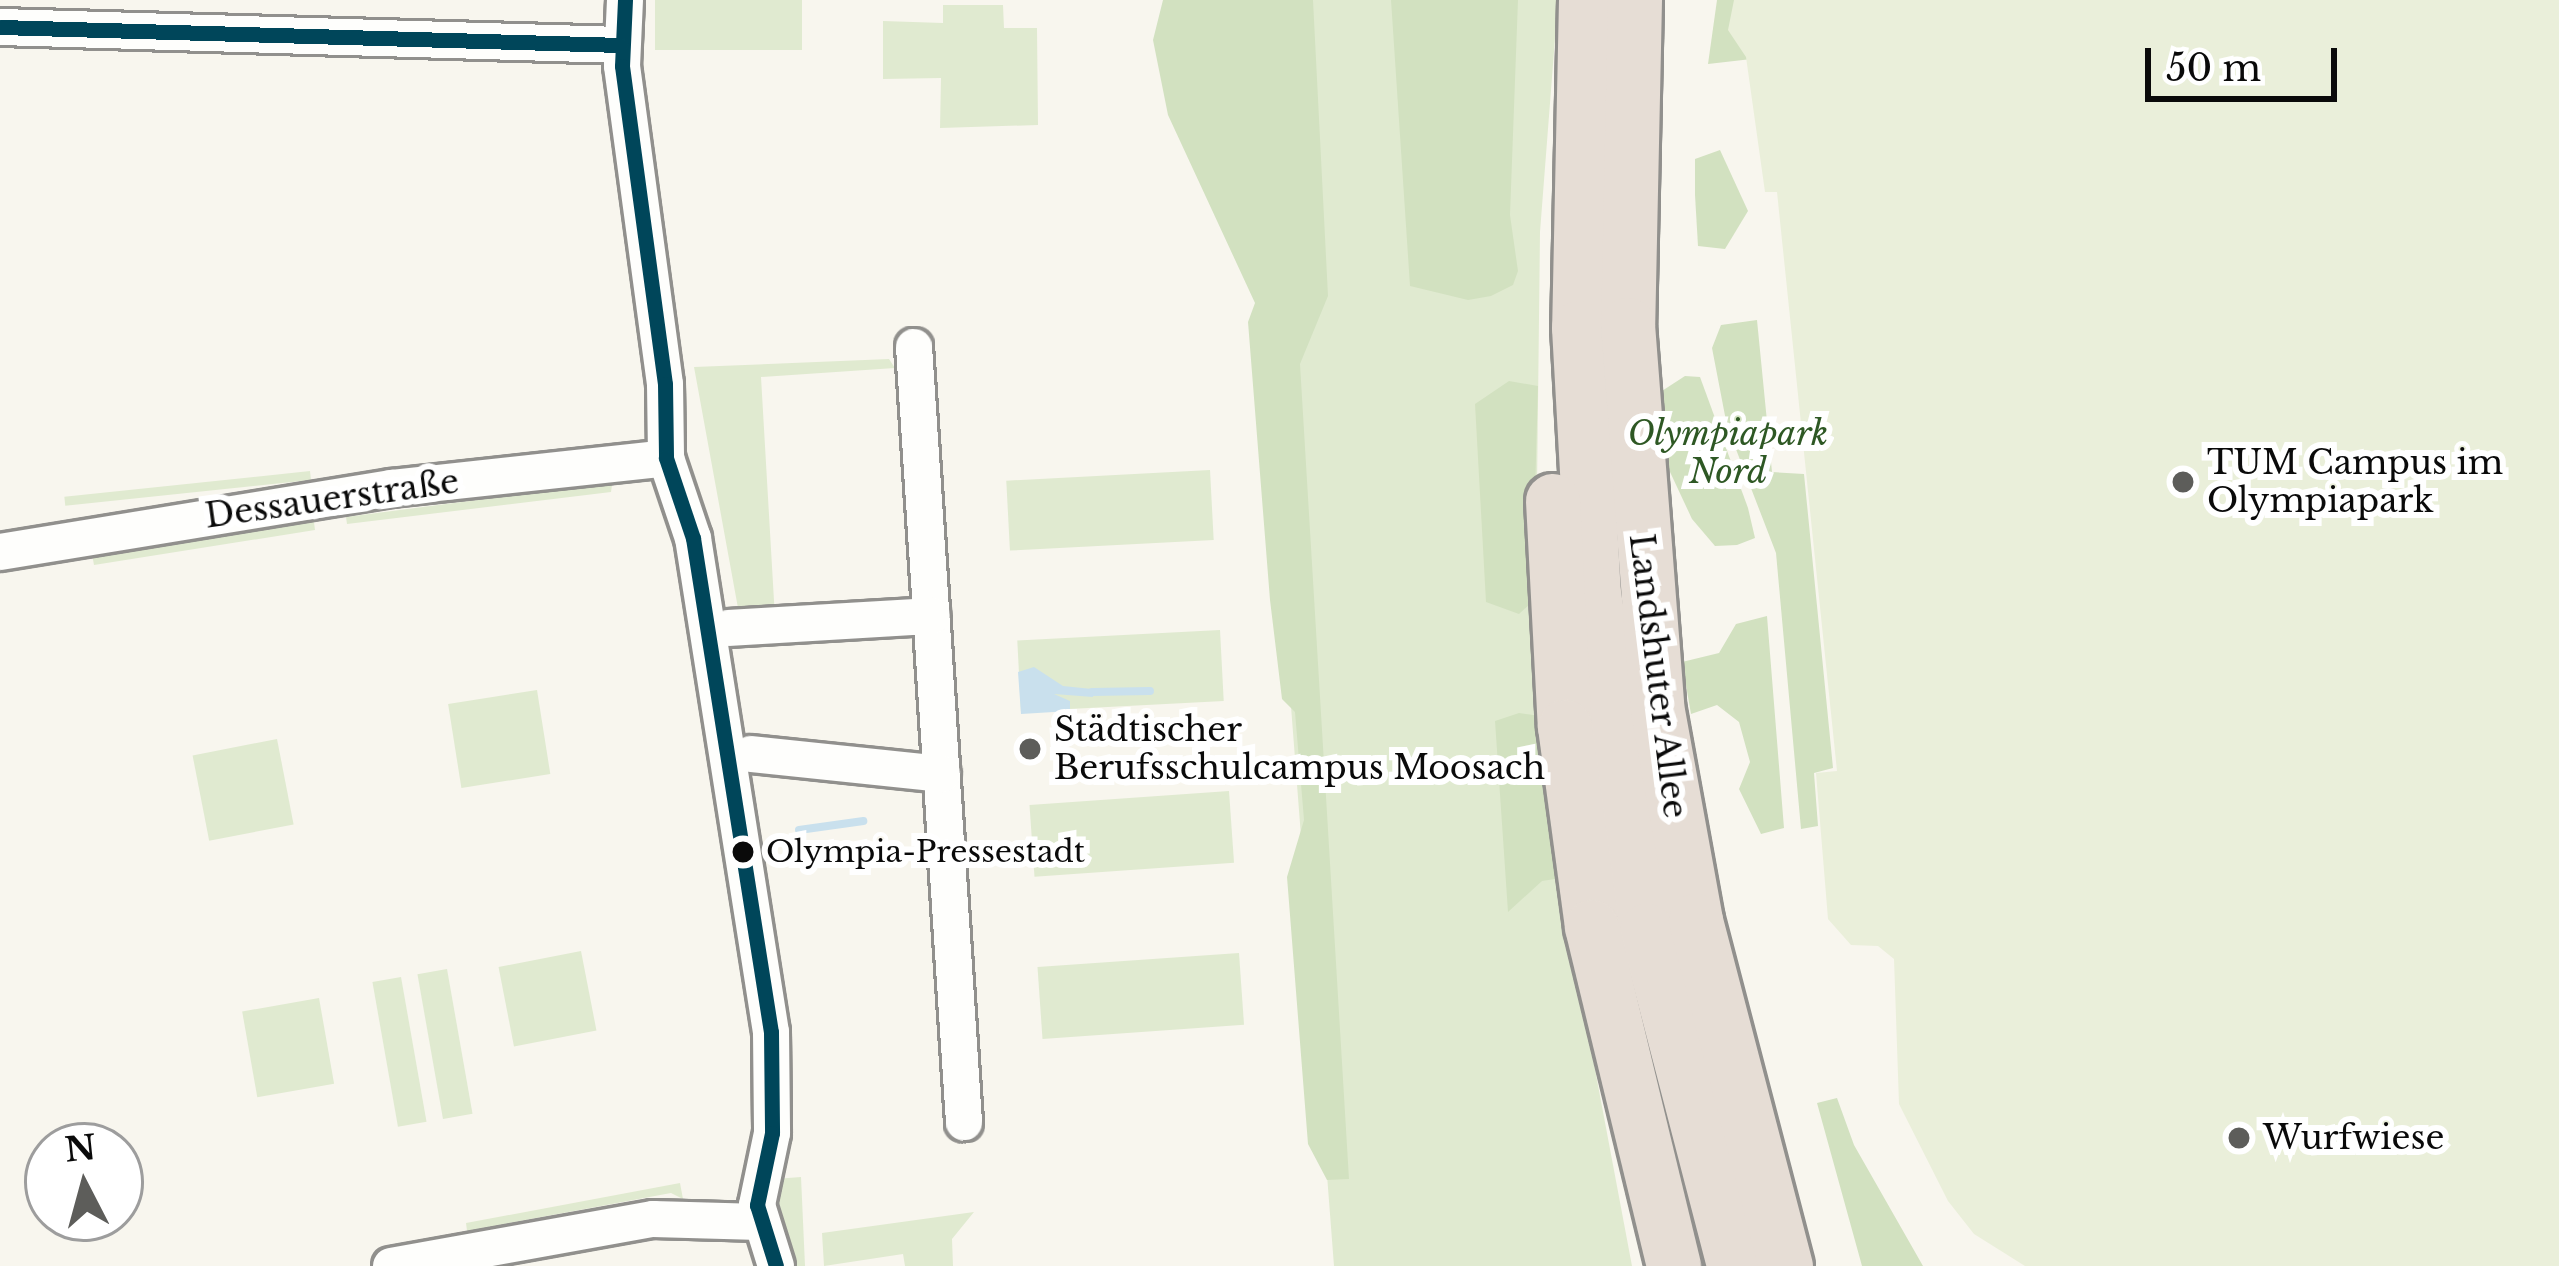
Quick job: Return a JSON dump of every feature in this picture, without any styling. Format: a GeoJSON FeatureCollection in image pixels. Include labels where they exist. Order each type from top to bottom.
{"type":"FeatureCollection","features":[{"type":"Feature","properties":{"kind":"highway","name":"Landshuter Allee"},"geometry":{"type":"LineString","coordinates":[[1586,0],[1580,246],[1584,472],[1608,712],[1647,931],[1735,1266]]}},
{"type":"Feature","properties":{"kind":"highway","name":"Landshuter Allee"},"geometry":{"type":"LineString","coordinates":[[1634,0],[1628,326],[1658,706],[1696,921],[1786,1266]]}},
{"type":"Feature","properties":{"kind":"highway"},"geometry":{"type":"LineString","coordinates":[[1580,246],[1552,327],[1555,587],[1579,846],[1625,1079],[1674,1266]]}},
{"type":"Feature","properties":{"kind":"highway"},"geometry":{"type":"LineString","coordinates":[[1625,1079],[1649,1266]]}},
{"type":"Feature","properties":{"kind":"street"},"geometry":{"type":"LineString","coordinates":[[625,0],[621,45],[665,384],[666,458],[693,538],[771,1032],[773,1103],[758,1185],[760,1222],[776,1266]]}},
{"type":"Feature","properties":{"kind":"street"},"geometry":{"type":"LineString","coordinates":[[0,28],[621,45]]}},
{"type":"Feature","properties":{"kind":"street"},"geometry":{"type":"LineString","coordinates":[[914,347],[964,1123]]}},
{"type":"Feature","properties":{"kind":"street","name":"Dessauerstraße"},"geometry":{"type":"LineString","coordinates":[[0,552],[392,488],[666,458]]}},
{"type":"Feature","properties":{"kind":"street"},"geometry":{"type":"LineString","coordinates":[[729,628],[932,616]]}},
{"type":"Feature","properties":{"kind":"street"},"geometry":{"type":"LineString","coordinates":[[751,754],[942,774]]}},
{"type":"Feature","properties":{"kind":"street"},"geometry":{"type":"LineString","coordinates":[[392,1266],[653,1219],[760,1222]]}},
{"type":"Feature","properties":{"kind":"green space"},"geometry":{"type":"Polygon","coordinates":[[[655,0],[802,0],[802,50],[655,50],[655,0]]]}},
{"type":"Feature","properties":{"kind":"green space"},"geometry":{"type":"Polygon","coordinates":[[[1163,0],[1313,0],[1328,296],[1300,364],[1349,1179],[1327,1180],[1308,1144],[1287,877],[1304,820],[1295,712],[1282,699],[1270,600],[1248,322],[1255,303],[1168,115],[1153,40],[1163,0]]]}},
{"type":"Feature","properties":{"kind":"green space"},"geometry":{"type":"Polygon","coordinates":[[[1249,0],[1558,0],[1540,232],[1537,490],[1569,931],[1632,1266],[1334,1266],[1261,316],[1249,0]]]}},
{"type":"Feature","properties":{"kind":"green space"},"geometry":{"type":"Polygon","coordinates":[[[1391,0],[1518,0],[1510,215],[1518,271],[1513,285],[1491,296],[1468,300],[1410,286],[1391,0]]]}},
{"type":"Feature","properties":{"kind":"green space"},"geometry":{"type":"Polygon","coordinates":[[[1717,0],[1835,0],[1839,49],[1708,64],[1717,0]]]}},
{"type":"Feature","properties":{"kind":"green space","name":"TUM Campus im Olympiapark"},"geometry":{"type":"Polygon","coordinates":[[[1734,0],[2559,0],[2559,1266],[2025,1266],[1974,1234],[1948,1201],[1899,1104],[1894,959],[1878,946],[1851,945],[1828,919],[1816,773],[1837,771],[1777,192],[1765,192],[1746,57],[1728,30],[1734,0]]]}},
{"type":"Feature","properties":{"kind":"green space"},"geometry":{"type":"Polygon","coordinates":[[[943,5],[1003,5],[1004,28],[1037,28],[1038,125],[940,128],[941,78],[883,79],[883,21],[943,23],[943,5]]]}},
{"type":"Feature","properties":{"kind":"green space"},"geometry":{"type":"Polygon","coordinates":[[[1720,150],[1748,211],[1725,249],[1698,246],[1695,195],[1695,159],[1720,150]]]}},
{"type":"Feature","properties":{"kind":"green space"},"geometry":{"type":"Polygon","coordinates":[[[1757,320],[1772,472],[1804,474],[1833,768],[1814,773],[1818,826],[1801,829],[1776,553],[1727,426],[1712,348],[1721,325],[1757,320]]]}},
{"type":"Feature","properties":{"kind":"green space"},"geometry":{"type":"Polygon","coordinates":[[[889,359],[895,368],[761,377],[775,618],[740,619],[694,367],[889,359]]]}},
{"type":"Feature","properties":{"kind":"green space"},"geometry":{"type":"Polygon","coordinates":[[[1685,376],[1700,377],[1748,508],[1755,538],[1737,545],[1715,546],[1692,519],[1649,427],[1648,400],[1685,376]]]}},
{"type":"Feature","properties":{"kind":"green space"},"geometry":{"type":"Polygon","coordinates":[[[1509,381],[1538,386],[1532,602],[1519,614],[1486,602],[1475,404],[1509,381]]]}},
{"type":"Feature","properties":{"kind":"green space"},"geometry":{"type":"Polygon","coordinates":[[[1210,470],[1214,540],[1010,551],[1006,481],[1210,470]]]}},
{"type":"Feature","properties":{"kind":"green space"},"geometry":{"type":"Polygon","coordinates":[[[310,471],[311,480],[65,506],[64,497],[310,471]]]}},
{"type":"Feature","properties":{"kind":"green space"},"geometry":{"type":"Polygon","coordinates":[[[591,478],[613,478],[611,492],[347,524],[346,517],[584,486],[591,478]]]}},
{"type":"Feature","properties":{"kind":"green space"},"geometry":{"type":"Polygon","coordinates":[[[314,522],[315,530],[94,565],[91,549],[102,555],[314,522]]]}},
{"type":"Feature","properties":{"kind":"green space"},"geometry":{"type":"Polygon","coordinates":[[[1767,616],[1784,828],[1761,834],[1739,789],[1750,762],[1739,722],[1717,705],[1691,714],[1682,662],[1719,653],[1736,624],[1767,616]]]}},
{"type":"Feature","properties":{"kind":"green space"},"geometry":{"type":"Polygon","coordinates":[[[1220,630],[1224,701],[1021,712],[1017,641],[1220,630]]]}},
{"type":"Feature","properties":{"kind":"green space"},"geometry":{"type":"Polygon","coordinates":[[[537,690],[550,774],[461,788],[448,704],[537,690]]]}},
{"type":"Feature","properties":{"kind":"green space"},"geometry":{"type":"Polygon","coordinates":[[[1519,713],[1541,716],[1561,878],[1542,881],[1508,912],[1495,721],[1519,713]]]}},
{"type":"Feature","properties":{"kind":"green space"},"geometry":{"type":"Polygon","coordinates":[[[277,739],[294,824],[209,841],[193,755],[277,739]]]}},
{"type":"Feature","properties":{"kind":"green space"},"geometry":{"type":"Polygon","coordinates":[[[1229,791],[1234,863],[1035,877],[1029,805],[1229,791]]]}},
{"type":"Feature","properties":{"kind":"green space"},"geometry":{"type":"Polygon","coordinates":[[[581,951],[596,1031],[514,1047],[499,967],[581,951]]]}},
{"type":"Feature","properties":{"kind":"green space"},"geometry":{"type":"Polygon","coordinates":[[[1239,953],[1244,1025],[1043,1039],[1037,967],[1239,953]]]}},
{"type":"Feature","properties":{"kind":"green space"},"geometry":{"type":"Polygon","coordinates":[[[447,969],[473,1114],[443,1119],[417,974],[447,969]]]}},
{"type":"Feature","properties":{"kind":"green space"},"geometry":{"type":"Polygon","coordinates":[[[401,977],[427,1122],[398,1127],[372,982],[401,977]]]}},
{"type":"Feature","properties":{"kind":"green space"},"geometry":{"type":"Polygon","coordinates":[[[319,998],[334,1084],[257,1097],[242,1012],[319,998]]]}},
{"type":"Feature","properties":{"kind":"green space"},"geometry":{"type":"Polygon","coordinates":[[[1837,1098],[1854,1145],[1923,1266],[1862,1266],[1817,1103],[1837,1098]]]}},
{"type":"Feature","properties":{"kind":"green space"},"geometry":{"type":"Polygon","coordinates":[[[801,1177],[805,1266],[795,1266],[773,1205],[775,1179],[801,1177]]]}},
{"type":"Feature","properties":{"kind":"green space"},"geometry":{"type":"Polygon","coordinates":[[[680,1183],[683,1199],[671,1193],[467,1231],[466,1223],[680,1183]]]}},
{"type":"Feature","properties":{"kind":"green space"},"geometry":{"type":"Polygon","coordinates":[[[974,1212],[952,1239],[953,1266],[905,1266],[903,1254],[824,1266],[822,1233],[974,1212]]]}},
{"type":"Feature","properties":{"kind":"water"},"geometry":{"type":"Polygon","coordinates":[[[1034,667],[1063,686],[1092,689],[1093,697],[1054,694],[1070,701],[1070,711],[1021,714],[1018,672],[1034,667]]]}},
{"type":"Feature","properties":{"kind":"waterway"},"geometry":{"type":"LineString","coordinates":[[1092,692],[1150,691]]}},
{"type":"Feature","properties":{"kind":"waterway"},"geometry":{"type":"LineString","coordinates":[[799,830],[863,821]]}},
{"type":"Feature","properties":{"kind":"transit line"},"geometry":{"type":"LineString","coordinates":[[625,0],[622,66],[665,384],[666,458],[693,538],[771,1032],[772,1133],[757,1205],[776,1266]]}},
{"type":"Feature","properties":{"kind":"transit line"},"geometry":{"type":"LineString","coordinates":[[0,27],[621,45]]}},
{"type":"Feature","properties":{"kind":"place","name":"TUM Campus im Olympiapark"},"geometry":{"type":"Point","coordinates":[2183,482]}},
{"type":"Feature","properties":{"kind":"place","name":"Städtischer Berufsschulcampus Moosach"},"geometry":{"type":"Point","coordinates":[1030,749]}},
{"type":"Feature","properties":{"kind":"place","name":"Olympia-Pressestadt"},"geometry":{"type":"Point","coordinates":[743,852]}},
{"type":"Feature","properties":{"kind":"place","name":"Wurfwiese"},"geometry":{"type":"Point","coordinates":[2239,1138]}},
{"type":"Feature","properties":{"kind":"park label","name":"Olympiapark Nord"},"geometry":{"type":"Point","coordinates":[1728,453]}}]}
